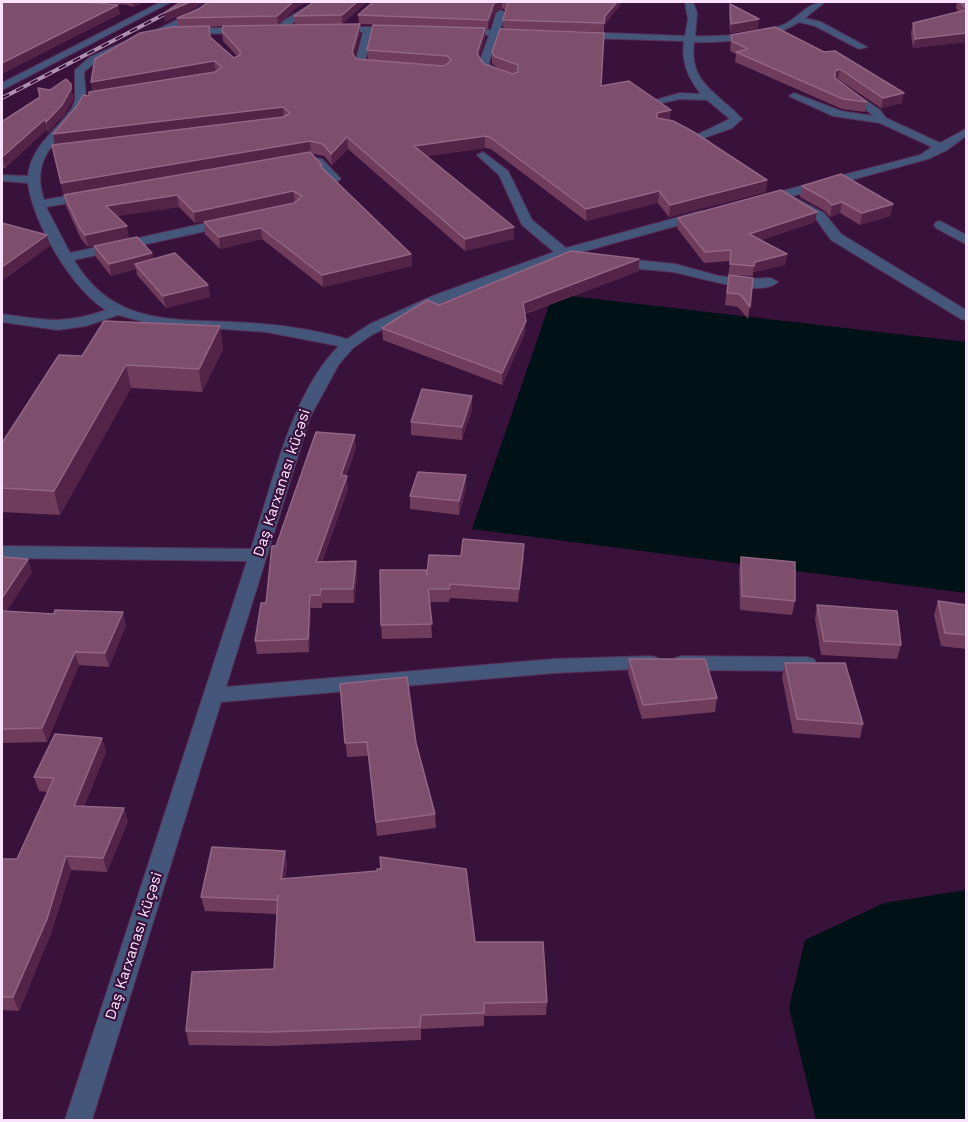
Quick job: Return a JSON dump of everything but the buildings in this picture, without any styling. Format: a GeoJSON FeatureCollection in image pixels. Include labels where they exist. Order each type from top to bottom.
{"type":"FeatureCollection","features":[{"type":"Feature","properties":{"kind":"street"},"geometry":{"type":"LineString","coordinates":[[2,87],[167,2]]}},
{"type":"Feature","properties":{"kind":"street"},"geometry":{"type":"LineString","coordinates":[[213,2],[196,14],[101,55],[84,66],[79,72],[84,99],[47,151],[34,180],[39,205],[66,258],[86,288],[99,300],[117,311],[157,321],[294,331],[349,344]]}},
{"type":"Feature","properties":{"kind":"street"},"geometry":{"type":"LineString","coordinates":[[283,28],[286,23],[319,2]]}},
{"type":"Feature","properties":{"kind":"street"},"geometry":{"type":"LineString","coordinates":[[690,2],[693,13],[687,52],[689,66],[707,97],[737,119],[734,123],[692,135],[721,154]]}},
{"type":"Feature","properties":{"kind":"street"},"geometry":{"type":"LineString","coordinates":[[572,35],[715,41],[764,34],[787,27],[821,2]]}},
{"type":"Feature","properties":{"kind":"street"},"geometry":{"type":"LineString","coordinates":[[501,13],[484,63],[486,67],[512,80]]}},
{"type":"Feature","properties":{"kind":"street"},"geometry":{"type":"LineString","coordinates":[[796,19],[818,24],[862,47]]}},
{"type":"Feature","properties":{"kind":"street"},"geometry":{"type":"LineString","coordinates":[[345,29],[352,21]]}},
{"type":"Feature","properties":{"kind":"street"},"geometry":{"type":"LineString","coordinates":[[270,29],[302,28]]}},
{"type":"Feature","properties":{"kind":"street"},"geometry":{"type":"LineString","coordinates":[[323,28],[402,30]]}},
{"type":"Feature","properties":{"kind":"street"},"geometry":{"type":"LineString","coordinates":[[153,34],[190,31],[216,38],[259,30]]}},
{"type":"Feature","properties":{"kind":"street"},"geometry":{"type":"LineString","coordinates":[[368,30],[361,65],[389,68]]}},
{"type":"Feature","properties":{"kind":"street"},"geometry":{"type":"LineString","coordinates":[[448,31],[538,34]]}},
{"type":"Feature","properties":{"kind":"street"},"geometry":{"type":"LineString","coordinates":[[839,84],[876,112],[882,120]]}},
{"type":"Feature","properties":{"kind":"street"},"geometry":{"type":"LineString","coordinates":[[653,102],[680,96],[707,97]]}},
{"type":"Feature","properties":{"kind":"street"},"geometry":{"type":"LineString","coordinates":[[794,96],[840,116],[861,120],[882,120],[943,148]]}},
{"type":"Feature","properties":{"kind":"street"},"geometry":{"type":"LineString","coordinates":[[749,203],[924,157],[943,148],[952,138],[966,132]]}},
{"type":"Feature","properties":{"kind":"street"},"geometry":{"type":"LineString","coordinates":[[483,155],[504,173],[526,222],[565,254],[675,268],[718,280],[771,282]]}},
{"type":"Feature","properties":{"kind":"street"},"geometry":{"type":"LineString","coordinates":[[277,164],[311,158],[319,160],[335,178]]}},
{"type":"Feature","properties":{"kind":"street"},"geometry":{"type":"LineString","coordinates":[[2,178],[34,180]]}},
{"type":"Feature","properties":{"kind":"street"},"geometry":{"type":"LineString","coordinates":[[841,179],[859,190]]}},
{"type":"Feature","properties":{"kind":"street"},"geometry":{"type":"LineString","coordinates":[[763,184],[819,216],[836,237],[966,316]]}},
{"type":"Feature","properties":{"kind":"street"},"geometry":{"type":"LineString","coordinates":[[39,205],[95,195]]}},
{"type":"Feature","properties":{"kind":"street","name":"Daş Karxanası küçəsi"},"geometry":{"type":"LineString","coordinates":[[78,1120],[257,555],[302,417],[317,384],[349,344],[378,326],[424,304],[565,254],[715,212]]}},
{"type":"Feature","properties":{"kind":"street"},"geometry":{"type":"LineString","coordinates":[[66,258],[238,220]]}},
{"type":"Feature","properties":{"kind":"street"},"geometry":{"type":"LineString","coordinates":[[940,225],[966,240]]}},
{"type":"Feature","properties":{"kind":"street"},"geometry":{"type":"LineString","coordinates":[[2,318],[58,326],[86,322],[117,311]]}},
{"type":"Feature","properties":{"kind":"street"},"geometry":{"type":"LineString","coordinates":[[2,552],[257,555]]}},
{"type":"Feature","properties":{"kind":"street"},"geometry":{"type":"LineString","coordinates":[[214,695],[554,666],[646,663],[824,664]]}},
{"type":"Feature","properties":{"kind":"shaded area"},"geometry":{"type":"Polygon","coordinates":[[[553,294],[966,342],[966,593],[472,529],[553,294]]]}},
{"type":"Feature","properties":{"kind":"shaded area"},"geometry":{"type":"Polygon","coordinates":[[[966,890],[966,1120],[816,1120],[789,1008],[805,940],[884,903],[966,890]]]}},
{"type":"Feature","properties":{"kind":"railway"},"geometry":{"type":"LineString","coordinates":[[2,98],[188,2]]}}]}
